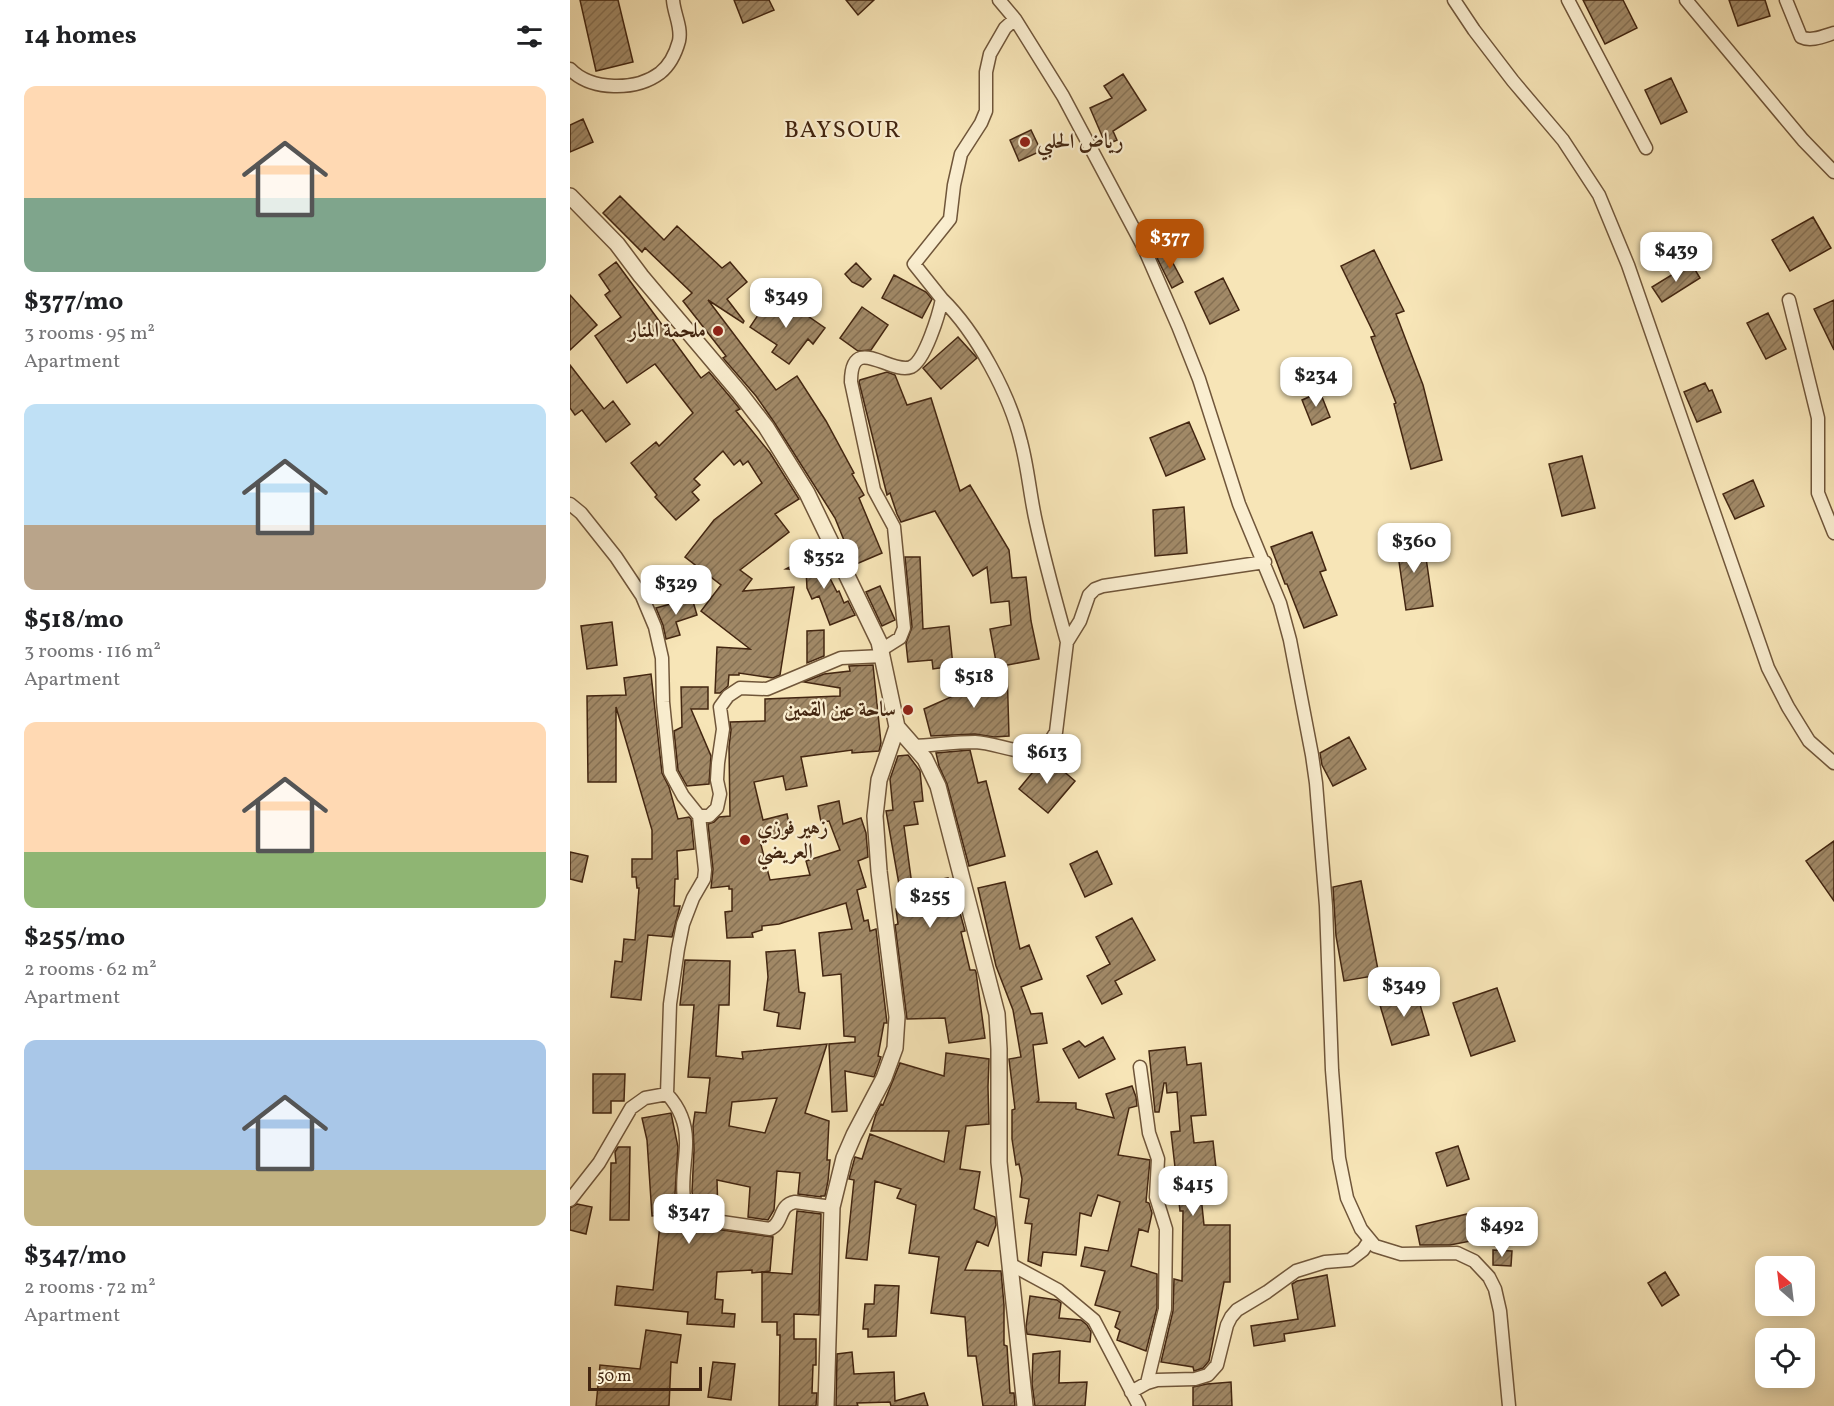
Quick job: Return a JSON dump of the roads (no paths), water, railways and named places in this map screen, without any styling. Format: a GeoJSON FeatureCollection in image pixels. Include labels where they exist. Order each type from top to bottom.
{"type":"FeatureCollection","features":[{"type":"Feature","properties":{"kind":"street"},"geometry":{"type":"LineString","coordinates":[[570,69],[580,78],[610,86],[638,83],[661,72],[672,57],[678,42],[679,28],[673,0]]}},
{"type":"Feature","properties":{"kind":"street"},"geometry":{"type":"LineString","coordinates":[[999,0],[1015,19],[1063,96],[1144,248],[1199,379],[1239,504],[1280,603],[1290,640],[1312,753],[1323,856],[1330,1048],[1339,1158],[1347,1198],[1354,1216],[1369,1241],[1381,1249],[1401,1254],[1457,1253],[1466,1256],[1482,1268],[1489,1277],[1498,1299],[1509,1406]]}},
{"type":"Feature","properties":{"kind":"street"},"geometry":{"type":"LineString","coordinates":[[1454,0],[1513,81],[1563,140],[1599,195],[1628,265],[1768,668],[1809,741],[1834,763]]}},
{"type":"Feature","properties":{"kind":"street"},"geometry":{"type":"LineString","coordinates":[[1568,0],[1646,148]]}},
{"type":"Feature","properties":{"kind":"street"},"geometry":{"type":"LineString","coordinates":[[1686,0],[1803,140],[1834,172]]}},
{"type":"Feature","properties":{"kind":"street"},"geometry":{"type":"LineString","coordinates":[[1786,0],[1798,34],[1804,40],[1834,33]]}},
{"type":"Feature","properties":{"kind":"street"},"geometry":{"type":"LineString","coordinates":[[914,746],[977,742],[1030,752],[1045,746],[1051,740],[1058,722],[1067,642],[1041,545],[1021,440],[1014,418],[980,347],[953,310],[914,264],[950,219],[961,154],[986,111],[986,72],[990,54],[1005,28],[1015,19]]}},
{"type":"Feature","properties":{"kind":"street"},"geometry":{"type":"LineString","coordinates":[[570,196],[617,244],[766,428],[812,502],[872,626],[882,653],[897,727],[879,780],[875,816],[879,871],[897,1017],[895,1048],[884,1078],[844,1158],[832,1207],[826,1406]]}},
{"type":"Feature","properties":{"kind":"street"},"geometry":{"type":"LineString","coordinates":[[699,816],[709,816],[717,808],[720,794],[717,780],[718,763],[723,729],[720,707],[729,696],[740,688],[767,689],[841,658],[882,653],[900,638],[904,628],[894,527],[874,490],[851,382],[851,370],[862,358],[872,358],[904,368],[917,363],[922,357],[942,299]]}},
{"type":"Feature","properties":{"kind":"street"},"geometry":{"type":"LineString","coordinates":[[1789,300],[1818,418],[1818,493],[1834,533]]}},
{"type":"Feature","properties":{"kind":"street"},"geometry":{"type":"LineString","coordinates":[[570,504],[616,556],[642,596],[655,627],[662,658],[663,702],[670,772],[683,795],[699,816],[705,870],[686,918],[678,949],[670,1004],[667,1094],[675,1102],[682,1118],[686,1140],[684,1200],[689,1214],[694,1218],[770,1229],[778,1224],[783,1210],[790,1203],[832,1207]]}},
{"type":"Feature","properties":{"kind":"street"},"geometry":{"type":"LineString","coordinates":[[1067,642],[1080,621],[1087,599],[1099,587],[1264,562]]}},
{"type":"Feature","properties":{"kind":"street"},"geometry":{"type":"LineString","coordinates":[[897,727],[929,766],[938,786],[997,1014],[999,1162],[1025,1406]]}},
{"type":"Feature","properties":{"kind":"street"},"geometry":{"type":"LineString","coordinates":[[1140,1067],[1149,1133],[1158,1159],[1156,1197],[1166,1229],[1166,1309],[1147,1383]]}},
{"type":"Feature","properties":{"kind":"street"},"geometry":{"type":"LineString","coordinates":[[570,1200],[599,1163],[631,1108],[645,1098],[667,1094]]}},
{"type":"Feature","properties":{"kind":"street"},"geometry":{"type":"LineString","coordinates":[[1131,1392],[1147,1383],[1163,1379],[1195,1379],[1208,1375],[1217,1365],[1227,1325],[1237,1310],[1296,1271],[1325,1262],[1350,1260],[1363,1250],[1369,1241]]}},
{"type":"Feature","properties":{"kind":"street"},"geometry":{"type":"LineString","coordinates":[[1011,1264],[1058,1290],[1094,1320],[1139,1406]]}},
{"type":"Feature","properties":{"kind":"place","name":"رياض الحلبي"},"geometry":{"type":"Point","coordinates":[1025,142]}},
{"type":"Feature","properties":{"kind":"place","name":"ملحمة المنار"},"geometry":{"type":"Point","coordinates":[718,331]}},
{"type":"Feature","properties":{"kind":"place","name":"ساحة عين القمين"},"geometry":{"type":"Point","coordinates":[908,710]}},
{"type":"Feature","properties":{"kind":"place","name":"زهير فوزي العريضي"},"geometry":{"type":"Point","coordinates":[745,840]}},
{"type":"Feature","properties":{"kind":"district","name":"BAYSOUR"},"geometry":{"type":"Point","coordinates":[843,131]}}]}
